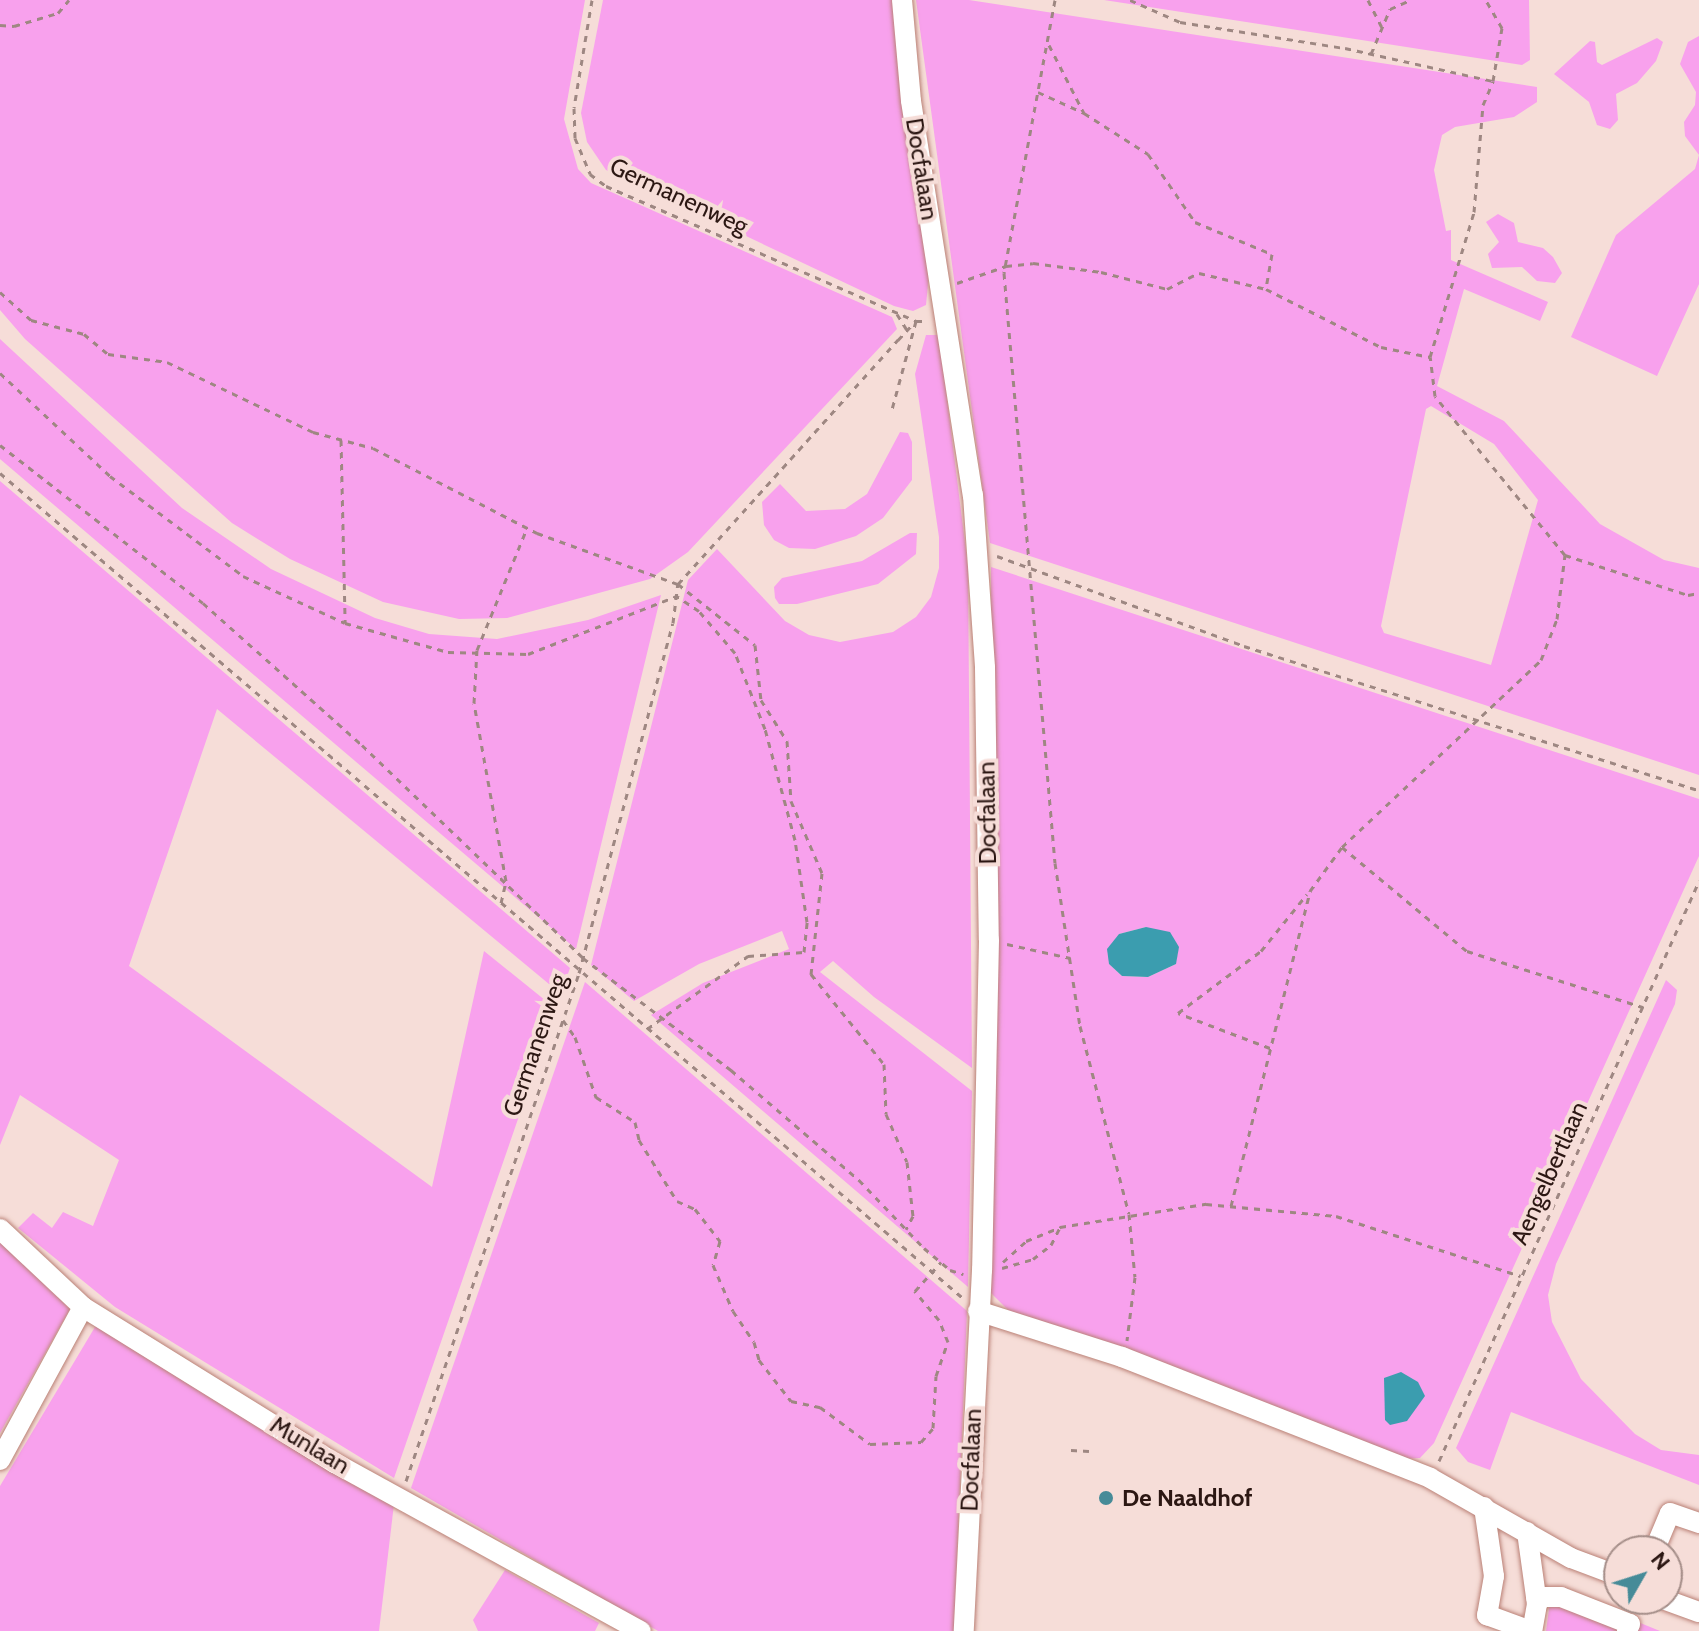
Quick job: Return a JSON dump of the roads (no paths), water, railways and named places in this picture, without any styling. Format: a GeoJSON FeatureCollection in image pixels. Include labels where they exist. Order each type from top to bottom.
{"type":"FeatureCollection","features":[{"type":"Feature","properties":{"kind":"street","name":"Docfalaan"},"geometry":{"type":"LineString","coordinates":[[902,0],[911,101],[980,550],[989,940],[988,1272],[978,1311],[964,1631]]}},
{"type":"Feature","properties":{"kind":"street","name":"Munlaan"},"geometry":{"type":"LineString","coordinates":[[0,1229],[83,1307],[335,1463],[641,1631]]}},
{"type":"Feature","properties":{"kind":"street"},"geometry":{"type":"LineString","coordinates":[[0,1460],[83,1307]]}},
{"type":"Feature","properties":{"kind":"street"},"geometry":{"type":"LineString","coordinates":[[978,1311],[1122,1357],[1430,1478],[1571,1558],[1603,1570]]}},
{"type":"Feature","properties":{"kind":"street"},"geometry":{"type":"LineString","coordinates":[[1484,1507],[1494,1576],[1487,1615],[1531,1631],[1536,1597],[1527,1532]]}},
{"type":"Feature","properties":{"kind":"street"},"geometry":{"type":"LineString","coordinates":[[1661,1535],[1670,1513],[1699,1523]]}},
{"type":"Feature","properties":{"kind":"street"},"geometry":{"type":"LineString","coordinates":[[1536,1597],[1561,1597],[1630,1624],[1627,1631]]}},
{"type":"Feature","properties":{"kind":"water"},"geometry":{"type":"Polygon","coordinates":[[[1146,927],[1170,932],[1179,947],[1176,964],[1148,977],[1122,976],[1109,964],[1107,949],[1119,934],[1146,927]]]}},
{"type":"Feature","properties":{"kind":"water"},"geometry":{"type":"Polygon","coordinates":[[[1401,1372],[1418,1382],[1425,1396],[1407,1421],[1390,1425],[1385,1420],[1384,1378],[1401,1372]]]}},
{"type":"Feature","properties":{"kind":"place","name":"De Naaldhof"},"geometry":{"type":"Point","coordinates":[1106,1498]}}]}
